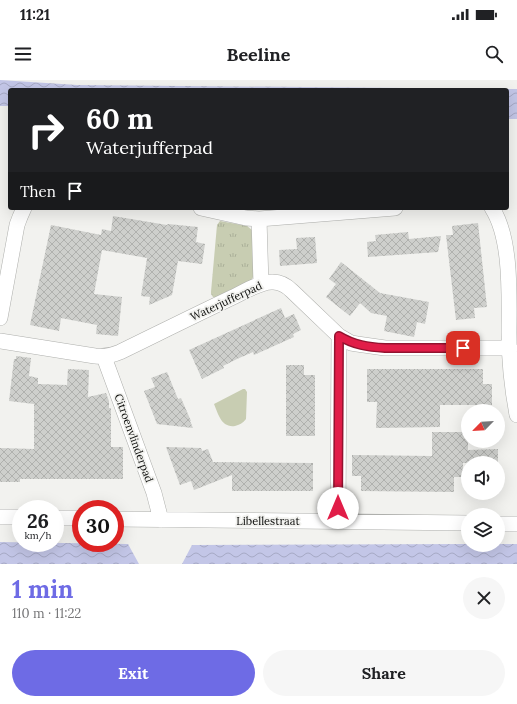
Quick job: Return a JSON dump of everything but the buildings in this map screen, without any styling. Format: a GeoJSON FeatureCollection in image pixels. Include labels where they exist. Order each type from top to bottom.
{"type":"FeatureCollection","features":[{"type":"Feature","properties":{"kind":"street"},"geometry":{"type":"LineString","coordinates":[[0,318],[18,225],[23,210]]}},
{"type":"Feature","properties":{"kind":"street"},"geometry":{"type":"LineString","coordinates":[[210,210],[246,218],[259,219],[370,210]]}},
{"type":"Feature","properties":{"kind":"street"},"geometry":{"type":"LineString","coordinates":[[493,210],[500,224],[504,238],[509,282],[512,381],[517,415]]}},
{"type":"Feature","properties":{"kind":"street"},"geometry":{"type":"LineString","coordinates":[[259,219],[261,284]]}},
{"type":"Feature","properties":{"kind":"street","name":"Waterjufferpad"},"geometry":{"type":"LineString","coordinates":[[0,341],[104,357],[120,352],[261,284],[279,282],[292,291],[339,336],[351,343],[385,348],[510,348]]}},
{"type":"Feature","properties":{"kind":"street"},"geometry":{"type":"LineString","coordinates":[[338,521],[339,336]]}},
{"type":"Feature","properties":{"kind":"street","name":"Citroenvlinderpad"},"geometry":{"type":"LineString","coordinates":[[104,357],[154,493],[161,520]]}},
{"type":"Feature","properties":{"kind":"street"},"geometry":{"type":"LineString","coordinates":[[0,517],[12,517]]}},
{"type":"Feature","properties":{"kind":"street","name":"Libellestraat"},"geometry":{"type":"LineString","coordinates":[[124,519],[461,523]]}},
{"type":"Feature","properties":{"kind":"street"},"geometry":{"type":"LineString","coordinates":[[505,524],[517,524]]}},
{"type":"Feature","properties":{"kind":"green space"},"geometry":{"type":"Polygon","coordinates":[[[220,221],[247,226],[252,230],[254,276],[251,280],[216,297],[213,297],[211,292],[217,225],[220,221]]]}},
{"type":"Feature","properties":{"kind":"green space"},"geometry":{"type":"Polygon","coordinates":[[[243,389],[247,392],[246,419],[236,426],[226,425],[221,419],[214,404],[243,389]]]}},
{"type":"Feature","properties":{"kind":"water"},"geometry":{"type":"Polygon","coordinates":[[[0,80],[77,85],[407,88],[8,88],[8,106],[0,106],[0,80]]]}},
{"type":"Feature","properties":{"kind":"water"},"geometry":{"type":"Polygon","coordinates":[[[509,89],[517,89],[517,119],[509,119],[509,89]]]}},
{"type":"Feature","properties":{"kind":"water"},"geometry":{"type":"Polygon","coordinates":[[[0,542],[12,542],[12,552],[64,552],[64,543],[72,543],[72,552],[124,552],[124,544],[128,544],[139,564],[0,564],[0,542]]]}},
{"type":"Feature","properties":{"kind":"water"},"geometry":{"type":"Polygon","coordinates":[[[461,544],[461,552],[505,552],[505,544],[517,544],[517,564],[182,564],[192,545],[461,544]]]}},
{"type":"Feature","properties":{"kind":"route"},"geometry":{"type":"LineString","coordinates":[[338,508],[339,336],[351,343],[375,348],[463,348]]}}]}
